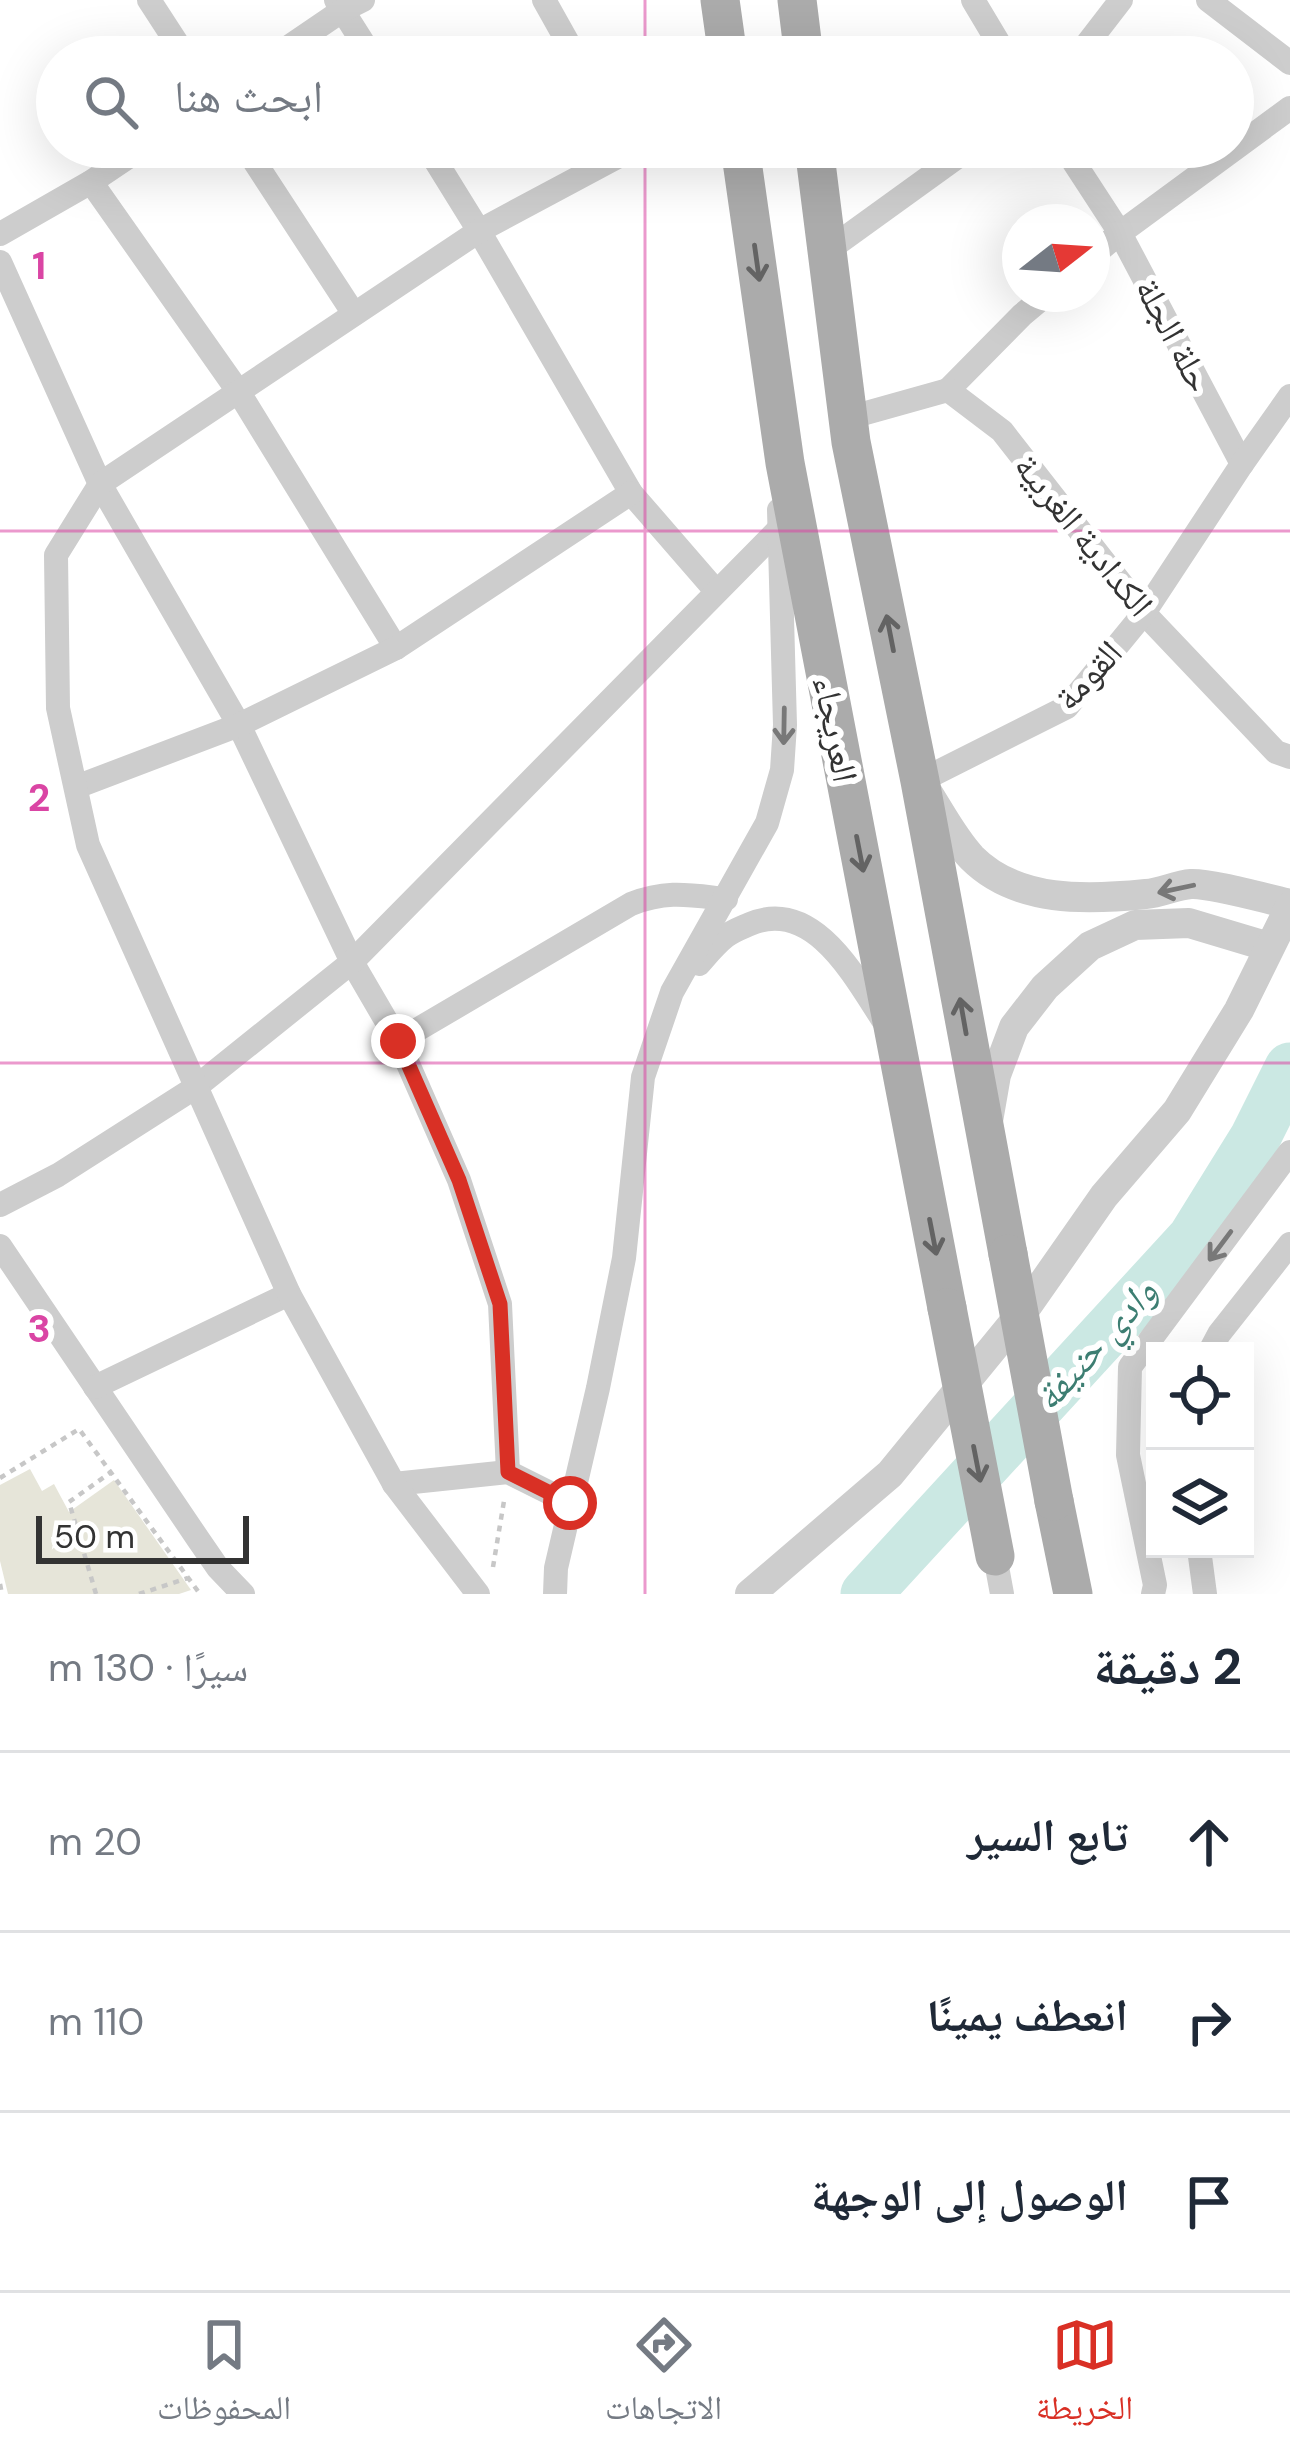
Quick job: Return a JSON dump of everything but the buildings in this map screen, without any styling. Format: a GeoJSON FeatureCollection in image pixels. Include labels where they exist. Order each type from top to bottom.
{"type":"FeatureCollection","features":[{"type":"Feature","properties":{"kind":"main road"},"geometry":{"type":"LineString","coordinates":[[720,0],[725,36]]}},
{"type":"Feature","properties":{"kind":"main road"},"geometry":{"type":"LineString","coordinates":[[802,2],[803,36]]}},
{"type":"Feature","properties":{"kind":"main road","name":"العريجاء"},"geometry":{"type":"LineString","coordinates":[[743,168],[789,486],[999,1575]]}},
{"type":"Feature","properties":{"kind":"main road","name":"العريجاء"},"geometry":{"type":"LineString","coordinates":[[816,168],[848,418],[1073,1594]]}},
{"type":"Feature","properties":{"kind":"street"},"geometry":{"type":"LineString","coordinates":[[149,0],[173,36]]}},
{"type":"Feature","properties":{"kind":"street"},"geometry":{"type":"LineString","coordinates":[[544,0],[564,36]]}},
{"type":"Feature","properties":{"kind":"street"},"geometry":{"type":"LineString","coordinates":[[974,0],[995,36]]}},
{"type":"Feature","properties":{"kind":"street"},"geometry":{"type":"LineString","coordinates":[[1093,36],[1120,0]]}},
{"type":"Feature","properties":{"kind":"street"},"geometry":{"type":"LineString","coordinates":[[1208,0],[1287,55]]}},
{"type":"Feature","properties":{"kind":"street"},"geometry":{"type":"LineString","coordinates":[[302,36],[347,3],[362,36]]}},
{"type":"Feature","properties":{"kind":"street"},"geometry":{"type":"LineString","coordinates":[[1254,134],[1290,108]]}},
{"type":"Feature","properties":{"kind":"street"},"geometry":{"type":"LineString","coordinates":[[0,234],[111,168]]}},
{"type":"Feature","properties":{"kind":"street"},"geometry":{"type":"LineString","coordinates":[[259,168],[354,314]]}},
{"type":"Feature","properties":{"kind":"street"},"geometry":{"type":"LineString","coordinates":[[441,168],[631,494],[716,591]]}},
{"type":"Feature","properties":{"kind":"street"},"geometry":{"type":"LineString","coordinates":[[485,1584],[394,1484],[289,1294],[88,845],[58,708],[56,555],[100,484],[479,231],[594,168]]}},
{"type":"Feature","properties":{"kind":"street"},"geometry":{"type":"LineString","coordinates":[[826,251],[942,168]]}},
{"type":"Feature","properties":{"kind":"street","name":"حلة الجلة"},"geometry":{"type":"LineString","coordinates":[[1078,168],[1120,232],[1242,464]]}},
{"type":"Feature","properties":{"kind":"street"},"geometry":{"type":"LineString","coordinates":[[1110,241],[1208,168]]}},
{"type":"Feature","properties":{"kind":"street"},"geometry":{"type":"LineString","coordinates":[[91,182],[238,391],[396,648]]}},
{"type":"Feature","properties":{"kind":"street"},"geometry":{"type":"LineString","coordinates":[[0,262],[100,484],[239,725],[352,962],[398,1041],[459,1180],[500,1304],[508,1472]]}},
{"type":"Feature","properties":{"kind":"street"},"geometry":{"type":"LineString","coordinates":[[848,418],[948,390],[1026,312]]}},
{"type":"Feature","properties":{"kind":"street","name":"الكدادية الغربية"},"geometry":{"type":"LineString","coordinates":[[948,390],[1002,431],[1144,613],[1276,752],[1290,758]]}},
{"type":"Feature","properties":{"kind":"street","name":"القومة"},"geometry":{"type":"LineString","coordinates":[[920,781],[1067,707],[1144,613],[1290,396]]}},
{"type":"Feature","properties":{"kind":"street"},"geometry":{"type":"LineString","coordinates":[[555,1594],[556,1568],[624,1258],[643,1077],[672,992],[766,823],[782,770],[785,725],[776,399]]}},
{"type":"Feature","properties":{"kind":"street"},"geometry":{"type":"LineString","coordinates":[[76,787],[239,725],[396,648],[631,494]]}},
{"type":"Feature","properties":{"kind":"street"},"geometry":{"type":"LineString","coordinates":[[0,1205],[58,1175],[196,1087],[352,962],[780,529]]}},
{"type":"Feature","properties":{"kind":"street"},"geometry":{"type":"LineString","coordinates":[[750,1594],[890,1474],[1024,1309],[1104,1196],[1177,1111],[1239,1010],[1290,906],[1193,884],[1125,896],[1033,893],[992,874],[970,856],[920,781]]}},
{"type":"Feature","properties":{"kind":"street"},"geometry":{"type":"LineString","coordinates":[[398,1041],[632,904],[670,892],[726,899]]}},
{"type":"Feature","properties":{"kind":"street"},"geometry":{"type":"LineString","coordinates":[[672,992],[728,934],[762,919],[787,919],[830,946],[896,1039]]}},
{"type":"Feature","properties":{"kind":"street"},"geometry":{"type":"LineString","coordinates":[[986,1138],[996,1075],[1014,1027],[1045,987],[1090,946],[1135,925],[1189,923],[1268,947]]}},
{"type":"Feature","properties":{"kind":"street"},"geometry":{"type":"LineString","coordinates":[[1153,1594],[1128,1455],[1130,1367],[1290,1152]]}},
{"type":"Feature","properties":{"kind":"street"},"geometry":{"type":"LineString","coordinates":[[1215,1342],[1290,1244]]}},
{"type":"Feature","properties":{"kind":"street"},"geometry":{"type":"LineString","coordinates":[[0,1246],[208,1553],[243,1594]]}},
{"type":"Feature","properties":{"kind":"street"},"geometry":{"type":"LineString","coordinates":[[95,1387],[289,1294]]}},
{"type":"Feature","properties":{"kind":"street"},"geometry":{"type":"LineString","coordinates":[[394,1484],[508,1472],[570,1503]]}},
{"type":"Feature","properties":{"kind":"street"},"geometry":{"type":"LineString","coordinates":[[1200,1558],[1205,1594]]}},
{"type":"Feature","properties":{"kind":"path"},"geometry":{"type":"LineString","coordinates":[[0,1478],[79,1429],[200,1594]]}},
{"type":"Feature","properties":{"kind":"path"},"geometry":{"type":"LineString","coordinates":[[96,1594],[69,1502],[112,1471]]}},
{"type":"Feature","properties":{"kind":"path"},"geometry":{"type":"LineString","coordinates":[[485,1584],[508,1472]]}},
{"type":"Feature","properties":{"kind":"path"},"geometry":{"type":"LineString","coordinates":[[139,1594],[188,1578]]}},
{"type":"Feature","properties":{"kind":"path"},"geometry":{"type":"LineString","coordinates":[[0,1583],[2,1594]]}},
{"type":"Feature","properties":{"kind":"shaded area"},"geometry":{"type":"Polygon","coordinates":[[[30,1469],[42,1491],[54,1484],[69,1512],[114,1480],[191,1590],[179,1594],[8,1594],[0,1561],[0,1485],[30,1469]]]}},
{"type":"Feature","properties":{"kind":"waterway","name":"وادي حنيفة"},"geometry":{"type":"LineString","coordinates":[[866,1594],[1193,1238],[1255,1138],[1290,1068]]}},
{"type":"Feature","properties":{"kind":"route"},"geometry":{"type":"LineString","coordinates":[[398,1041],[459,1180],[500,1304],[508,1472],[570,1503]]}}]}
